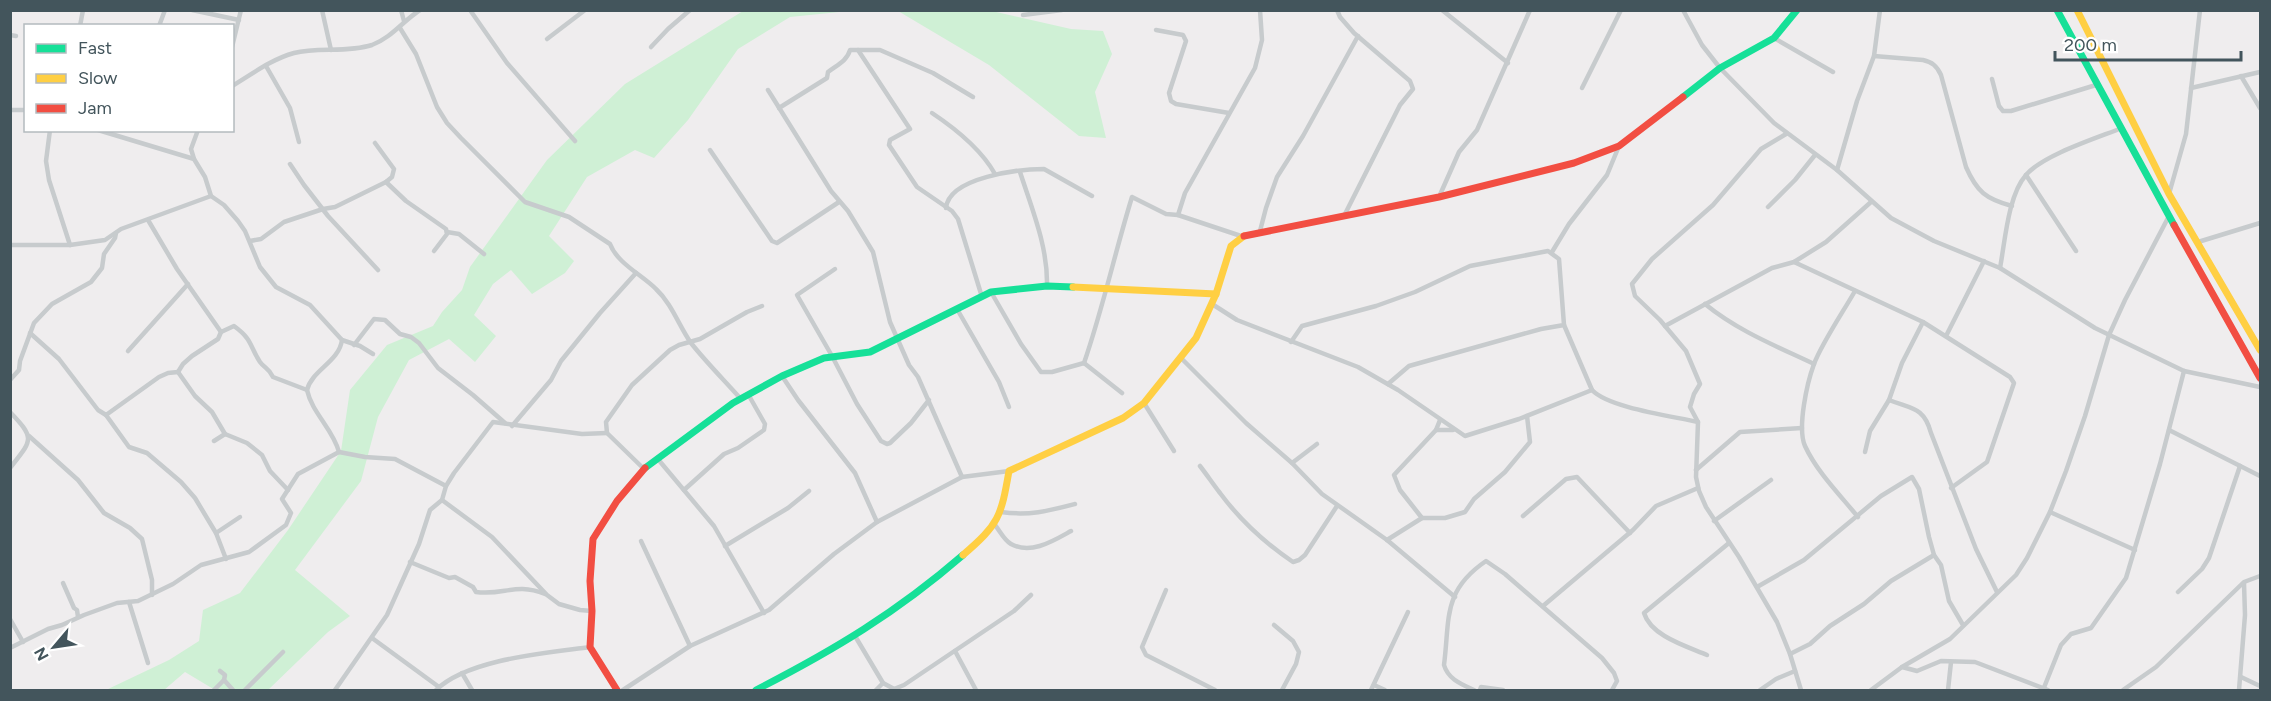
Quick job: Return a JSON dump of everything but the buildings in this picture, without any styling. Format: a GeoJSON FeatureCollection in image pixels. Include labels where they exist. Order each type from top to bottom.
{"type":"FeatureCollection","features":[{"type":"Feature","properties":{"kind":"street"},"geometry":{"type":"LineString","coordinates":[[192,10],[238,20]]}},
{"type":"Feature","properties":{"kind":"street"},"geometry":{"type":"LineString","coordinates":[[234,38],[241,10]]}},
{"type":"Feature","properties":{"kind":"street"},"geometry":{"type":"LineString","coordinates":[[322,10],[331,50]]}},
{"type":"Feature","properties":{"kind":"street"},"geometry":{"type":"LineString","coordinates":[[401,10],[404,21]]}},
{"type":"Feature","properties":{"kind":"street"},"geometry":{"type":"LineString","coordinates":[[234,85],[296,52],[372,45],[400,28],[404,21],[420,10]]}},
{"type":"Feature","properties":{"kind":"street"},"geometry":{"type":"LineString","coordinates":[[470,10],[507,63],[575,141]]}},
{"type":"Feature","properties":{"kind":"street"},"geometry":{"type":"LineString","coordinates":[[547,39],[585,10]]}},
{"type":"Feature","properties":{"kind":"street"},"geometry":{"type":"LineString","coordinates":[[651,47],[690,10]]}},
{"type":"Feature","properties":{"kind":"street"},"geometry":{"type":"LineString","coordinates":[[1023,15],[1062,10]]}},
{"type":"Feature","properties":{"kind":"street"},"geometry":{"type":"LineString","coordinates":[[1178,214],[1185,193],[1257,62],[1262,32],[1260,10]]}},
{"type":"Feature","properties":{"kind":"street"},"geometry":{"type":"LineString","coordinates":[[1337,10],[1346,25],[1410,81],[1413,89],[1400,105],[1345,214]]}},
{"type":"Feature","properties":{"kind":"street"},"geometry":{"type":"LineString","coordinates":[[1439,197],[1459,152],[1477,130],[1530,10]]}},
{"type":"Feature","properties":{"kind":"street"},"geometry":{"type":"LineString","coordinates":[[1582,88],[1621,10]]}},
{"type":"Feature","properties":{"kind":"street"},"geometry":{"type":"LineString","coordinates":[[1683,10],[1702,45],[1720,68],[1786,134],[1837,170],[1891,218],[1907,228],[2000,268],[2077,317],[2184,371],[2260,387]]}},
{"type":"Feature","properties":{"kind":"street"},"geometry":{"type":"LineString","coordinates":[[623,690],[690,646],[764,614],[834,554],[877,522],[962,477],[1009,471],[1123,418],[1144,403],[1196,338],[1216,294],[1231,246],[1241,236],[1439,197],[1574,164],[1619,146],[1720,68],[1774,38],[1797,10]]}},
{"type":"Feature","properties":{"kind":"street"},"geometry":{"type":"LineString","coordinates":[[1837,170],[1863,83],[1874,56],[1880,10]]}},
{"type":"Feature","properties":{"kind":"street"},"geometry":{"type":"LineString","coordinates":[[2057,10],[2096,85],[2260,378]]}},
{"type":"Feature","properties":{"kind":"street"},"geometry":{"type":"LineString","coordinates":[[2077,10],[2169,194],[2260,350]]}},
{"type":"Feature","properties":{"kind":"street"},"geometry":{"type":"LineString","coordinates":[[2169,194],[2186,134],[2200,10]]}},
{"type":"Feature","properties":{"kind":"street"},"geometry":{"type":"LineString","coordinates":[[1445,11],[1508,63]]}},
{"type":"Feature","properties":{"kind":"street"},"geometry":{"type":"LineString","coordinates":[[400,28],[416,54],[437,107],[447,123],[525,202],[569,217],[610,244],[636,273],[659,291],[690,342],[744,396],[765,424],[764,430],[724,454],[684,490]]}},
{"type":"Feature","properties":{"kind":"street"},"geometry":{"type":"LineString","coordinates":[[1156,30],[1183,35],[1186,41],[1169,93],[1171,101],[1176,104],[1229,113]]}},
{"type":"Feature","properties":{"kind":"street"},"geometry":{"type":"LineString","coordinates":[[1260,231],[1277,177],[1303,136],[1358,36]]}},
{"type":"Feature","properties":{"kind":"street"},"geometry":{"type":"LineString","coordinates":[[1774,38],[1833,72]]}},
{"type":"Feature","properties":{"kind":"street"},"geometry":{"type":"LineString","coordinates":[[779,108],[827,78],[828,72],[848,56],[849,50],[880,50],[933,73],[973,97]]}},
{"type":"Feature","properties":{"kind":"street"},"geometry":{"type":"LineString","coordinates":[[858,50],[910,129],[890,140],[889,145],[917,187],[952,211],[962,226],[982,297]]}},
{"type":"Feature","properties":{"kind":"street"},"geometry":{"type":"LineString","coordinates":[[1874,56],[1923,60],[1937,68],[1946,88],[1966,167],[1972,179],[1983,194],[1995,202],[2012,206]]}},
{"type":"Feature","properties":{"kind":"street"},"geometry":{"type":"LineString","coordinates":[[266,66],[290,108],[299,142]]}},
{"type":"Feature","properties":{"kind":"street"},"geometry":{"type":"LineString","coordinates":[[2191,88],[2260,72]]}},
{"type":"Feature","properties":{"kind":"street"},"geometry":{"type":"LineString","coordinates":[[2241,76],[2260,108]]}},
{"type":"Feature","properties":{"kind":"street"},"geometry":{"type":"LineString","coordinates":[[1992,79],[1999,106],[2003,111],[2011,111],[2096,85]]}},
{"type":"Feature","properties":{"kind":"street"},"geometry":{"type":"LineString","coordinates":[[768,90],[873,252],[890,322],[897,341],[929,400],[962,477]]}},
{"type":"Feature","properties":{"kind":"street"},"geometry":{"type":"LineString","coordinates":[[932,113],[962,133],[990,164],[995,174]]}},
{"type":"Feature","properties":{"kind":"street"},"geometry":{"type":"LineString","coordinates":[[2000,268],[2012,206],[2018,187],[2026,175],[2049,159],[2122,128]]}},
{"type":"Feature","properties":{"kind":"street"},"geometry":{"type":"LineString","coordinates":[[50,132],[46,161],[49,180],[70,245]]}},
{"type":"Feature","properties":{"kind":"street"},"geometry":{"type":"LineString","coordinates":[[117,132],[194,159]]}},
{"type":"Feature","properties":{"kind":"street"},"geometry":{"type":"LineString","coordinates":[[197,132],[191,149],[205,177],[211,196],[224,205],[245,231],[260,267],[276,287],[310,305],[342,340],[367,349],[373,354]]}},
{"type":"Feature","properties":{"kind":"street"},"geometry":{"type":"LineString","coordinates":[[1786,134],[1761,149],[1713,205],[1652,259],[1632,284],[1635,296],[1686,351],[1700,384],[1690,407],[1698,422],[1696,470],[1698,488],[1714,521],[1778,621],[1801,690]]}},
{"type":"Feature","properties":{"kind":"street"},"geometry":{"type":"LineString","coordinates":[[250,241],[261,239],[284,222],[335,207],[386,182],[392,177],[394,169],[375,143]]}},
{"type":"Feature","properties":{"kind":"street"},"geometry":{"type":"LineString","coordinates":[[1291,342],[1302,326],[1376,306],[1415,292],[1470,266],[1552,252],[1580,209],[1607,175],[1619,146]]}},
{"type":"Feature","properties":{"kind":"street"},"geometry":{"type":"LineString","coordinates":[[710,150],[772,241],[777,243],[839,202]]}},
{"type":"Feature","properties":{"kind":"street"},"geometry":{"type":"LineString","coordinates":[[1768,207],[1795,180],[1815,155]]}},
{"type":"Feature","properties":{"kind":"street"},"geometry":{"type":"LineString","coordinates":[[290,164],[323,209],[378,270]]}},
{"type":"Feature","properties":{"kind":"street"},"geometry":{"type":"LineString","coordinates":[[946,208],[950,198],[967,184],[995,174],[1044,169],[1092,196]]}},
{"type":"Feature","properties":{"kind":"street"},"geometry":{"type":"LineString","coordinates":[[1020,172],[1045,250],[1048,268],[1047,286]]}},
{"type":"Feature","properties":{"kind":"street"},"geometry":{"type":"LineString","coordinates":[[2026,175],[2076,251]]}},
{"type":"Feature","properties":{"kind":"street"},"geometry":{"type":"LineString","coordinates":[[386,182],[425,216],[445,227],[447,232]]}},
{"type":"Feature","properties":{"kind":"street"},"geometry":{"type":"LineString","coordinates":[[10,245],[70,245],[105,240],[164,213],[211,196]]}},
{"type":"Feature","properties":{"kind":"street"},"geometry":{"type":"LineString","coordinates":[[1084,363],[1108,290],[1112,266],[1132,197],[1166,214],[1178,214],[1241,236]]}},
{"type":"Feature","properties":{"kind":"street"},"geometry":{"type":"LineString","coordinates":[[1665,326],[1772,268],[1794,262],[1826,242],[1871,202]]}},
{"type":"Feature","properties":{"kind":"street"},"geometry":{"type":"LineString","coordinates":[[1871,690],[1902,667],[1950,639],[2016,575],[2050,512],[2085,416],[2109,334],[2169,216]]}},
{"type":"Feature","properties":{"kind":"street"},"geometry":{"type":"LineString","coordinates":[[148,220],[177,269],[221,332]]}},
{"type":"Feature","properties":{"kind":"street"},"geometry":{"type":"LineString","coordinates":[[2198,242],[2260,223]]}},
{"type":"Feature","properties":{"kind":"street"},"geometry":{"type":"LineString","coordinates":[[434,251],[447,232]]}},
{"type":"Feature","properties":{"kind":"street"},"geometry":{"type":"LineString","coordinates":[[447,232],[459,234],[484,254]]}},
{"type":"Feature","properties":{"kind":"street"},"geometry":{"type":"LineString","coordinates":[[10,380],[19,370],[34,323],[52,303],[91,282],[102,268],[105,254],[116,233]]}},
{"type":"Feature","properties":{"kind":"street"},"geometry":{"type":"LineString","coordinates":[[1552,252],[1559,259],[1564,325],[1592,390],[1599,397],[1616,403],[1698,422]]}},
{"type":"Feature","properties":{"kind":"street"},"geometry":{"type":"LineString","coordinates":[[1946,336],[1984,261]]}},
{"type":"Feature","properties":{"kind":"street"},"geometry":{"type":"LineString","coordinates":[[1794,262],[1923,322],[2010,377],[2014,383],[1987,462],[1952,488]]}},
{"type":"Feature","properties":{"kind":"street"},"geometry":{"type":"LineString","coordinates":[[835,269],[797,295],[856,404],[881,441],[886,444],[911,423],[929,400]]}},
{"type":"Feature","properties":{"kind":"street"},"geometry":{"type":"LineString","coordinates":[[513,426],[551,380],[561,362],[600,313],[636,273]]}},
{"type":"Feature","properties":{"kind":"street"},"geometry":{"type":"LineString","coordinates":[[128,351],[188,284]]}},
{"type":"Feature","properties":{"kind":"street"},"geometry":{"type":"LineString","coordinates":[[616,690],[590,647],[592,611],[590,581],[593,538],[617,501],[644,469],[744,396],[782,375],[832,356],[865,354],[897,341],[991,292],[1047,286],[1216,294]]}},
{"type":"Feature","properties":{"kind":"street"},"geometry":{"type":"LineString","coordinates":[[1855,291],[1814,364],[1802,417],[1802,428],[1805,446],[1828,480],[1858,517]]}},
{"type":"Feature","properties":{"kind":"street"},"geometry":{"type":"LineString","coordinates":[[991,292],[1041,372],[1052,372],[1084,363]]}},
{"type":"Feature","properties":{"kind":"street"},"geometry":{"type":"LineString","coordinates":[[1212,304],[1237,320],[1341,360],[1388,384],[1465,436],[1527,416],[1592,390]]}},
{"type":"Feature","properties":{"kind":"street"},"geometry":{"type":"LineString","coordinates":[[1705,304],[1740,329],[1814,364]]}},
{"type":"Feature","properties":{"kind":"street"},"geometry":{"type":"LineString","coordinates":[[644,469],[607,433],[606,422],[632,385],[670,351],[700,339],[762,306]]}},
{"type":"Feature","properties":{"kind":"street"},"geometry":{"type":"LineString","coordinates":[[957,309],[999,382],[1009,407]]}},
{"type":"Feature","properties":{"kind":"street"},"geometry":{"type":"LineString","coordinates":[[354,345],[374,319],[390,322],[400,334],[411,337],[419,343],[438,368],[473,394],[504,423]]}},
{"type":"Feature","properties":{"kind":"street"},"geometry":{"type":"LineString","coordinates":[[1865,452],[1870,431],[1889,400],[1902,363],[1923,322]]}},
{"type":"Feature","properties":{"kind":"street"},"geometry":{"type":"LineString","coordinates":[[1388,384],[1409,366],[1541,329],[1564,325]]}},
{"type":"Feature","properties":{"kind":"street"},"geometry":{"type":"LineString","coordinates":[[178,372],[183,364],[218,339],[221,332],[234,326],[251,341],[261,363],[268,368],[273,377],[307,390],[318,413],[331,431],[339,452]]}},
{"type":"Feature","properties":{"kind":"street"},"geometry":{"type":"LineString","coordinates":[[30,333],[60,358],[94,405],[106,415],[129,447],[147,453],[181,482],[195,498],[216,533],[226,559]]}},
{"type":"Feature","properties":{"kind":"street"},"geometry":{"type":"LineString","coordinates":[[307,390],[310,383],[339,350],[342,340]]}},
{"type":"Feature","properties":{"kind":"street"},"geometry":{"type":"LineString","coordinates":[[1181,358],[1322,494],[1387,540],[1455,597]]}},
{"type":"Feature","properties":{"kind":"street"},"geometry":{"type":"LineString","coordinates":[[1084,363],[1122,393]]}},
{"type":"Feature","properties":{"kind":"street"},"geometry":{"type":"LineString","coordinates":[[1902,667],[1917,671],[1941,662],[1975,662],[2045,690],[2061,645],[2071,634],[2091,628],[2126,578],[2184,371]]}},
{"type":"Feature","properties":{"kind":"street"},"geometry":{"type":"LineString","coordinates":[[106,415],[159,377],[178,372]]}},
{"type":"Feature","properties":{"kind":"street"},"geometry":{"type":"LineString","coordinates":[[178,372],[195,396],[212,412],[225,434],[247,443],[262,455],[270,471],[288,490]]}},
{"type":"Feature","properties":{"kind":"street"},"geometry":{"type":"LineString","coordinates":[[782,375],[798,400],[855,473],[877,522]]}},
{"type":"Feature","properties":{"kind":"street"},"geometry":{"type":"LineString","coordinates":[[1889,400],[1923,413],[1927,419],[1952,488],[1988,576],[1997,592]]}},
{"type":"Feature","properties":{"kind":"street"},"geometry":{"type":"LineString","coordinates":[[1144,403],[1174,451]]}},
{"type":"Feature","properties":{"kind":"street"},"geometry":{"type":"LineString","coordinates":[[10,412],[26,429],[29,436],[78,480],[104,513],[130,528],[142,539],[152,580],[152,595]]}},
{"type":"Feature","properties":{"kind":"street"},"geometry":{"type":"LineString","coordinates":[[1387,540],[1422,518],[1445,518],[1465,512],[1474,499],[1505,472],[1530,442],[1527,416]]}},
{"type":"Feature","properties":{"kind":"street"},"geometry":{"type":"LineString","coordinates":[[1422,518],[1400,490],[1394,475],[1436,430],[1440,420]]}},
{"type":"Feature","properties":{"kind":"street"},"geometry":{"type":"LineString","coordinates":[[335,690],[387,615],[419,544],[430,510],[442,500],[446,486],[492,422],[582,434],[607,433]]}},
{"type":"Feature","properties":{"kind":"street"},"geometry":{"type":"LineString","coordinates":[[1696,470],[1740,432],[1802,428]]}},
{"type":"Feature","properties":{"kind":"street"},"geometry":{"type":"LineString","coordinates":[[1436,430],[1453,430]]}},
{"type":"Feature","properties":{"kind":"street"},"geometry":{"type":"LineString","coordinates":[[2169,430],[2260,476]]}},
{"type":"Feature","properties":{"kind":"street"},"geometry":{"type":"LineString","coordinates":[[214,441],[225,434]]}},
{"type":"Feature","properties":{"kind":"street"},"geometry":{"type":"LineString","coordinates":[[10,468],[27,446],[29,436]]}},
{"type":"Feature","properties":{"kind":"street"},"geometry":{"type":"LineString","coordinates":[[1292,463],[1317,444]]}},
{"type":"Feature","properties":{"kind":"street"},"geometry":{"type":"LineString","coordinates":[[10,648],[78,617],[117,603],[138,602],[173,584],[201,565],[249,552],[286,525],[291,513],[282,499],[298,474],[339,452],[395,459],[446,486]]}},
{"type":"Feature","properties":{"kind":"street"},"geometry":{"type":"LineString","coordinates":[[657,458],[714,526],[764,614]]}},
{"type":"Feature","properties":{"kind":"street"},"geometry":{"type":"LineString","coordinates":[[1200,466],[1247,525],[1276,550],[1293,561],[1305,555],[1337,506]]}},
{"type":"Feature","properties":{"kind":"street"},"geometry":{"type":"LineString","coordinates":[[2178,592],[2202,569],[2209,558],[2240,466]]}},
{"type":"Feature","properties":{"kind":"street"},"geometry":{"type":"LineString","coordinates":[[756,690],[790,674],[855,636],[920,589],[981,540],[995,525],[1001,512],[1009,471]]}},
{"type":"Feature","properties":{"kind":"street"},"geometry":{"type":"LineString","coordinates":[[1523,516],[1566,479],[1577,477],[1630,533]]}},
{"type":"Feature","properties":{"kind":"street"},"geometry":{"type":"LineString","coordinates":[[1757,587],[1804,560],[1881,496],[1912,477],[1919,489],[1949,601],[1963,625]]}},
{"type":"Feature","properties":{"kind":"street"},"geometry":{"type":"LineString","coordinates":[[1714,521],[1771,480]]}},
{"type":"Feature","properties":{"kind":"street"},"geometry":{"type":"LineString","coordinates":[[1543,606],[1630,533],[1656,506],[1698,488]]}},
{"type":"Feature","properties":{"kind":"street"},"geometry":{"type":"LineString","coordinates":[[725,546],[789,508],[809,490]]}},
{"type":"Feature","properties":{"kind":"street"},"geometry":{"type":"LineString","coordinates":[[442,500],[492,537],[559,604],[592,611]]}},
{"type":"Feature","properties":{"kind":"street"},"geometry":{"type":"LineString","coordinates":[[1001,512],[1022,515],[1075,504]]}},
{"type":"Feature","properties":{"kind":"street"},"geometry":{"type":"LineString","coordinates":[[2050,512],[2135,550]]}},
{"type":"Feature","properties":{"kind":"street"},"geometry":{"type":"LineString","coordinates":[[216,533],[240,517]]}},
{"type":"Feature","properties":{"kind":"street"},"geometry":{"type":"LineString","coordinates":[[995,525],[1009,543],[1024,548],[1042,546],[1071,531]]}},
{"type":"Feature","properties":{"kind":"street"},"geometry":{"type":"LineString","coordinates":[[641,541],[690,646]]}},
{"type":"Feature","properties":{"kind":"street"},"geometry":{"type":"LineString","coordinates":[[1707,655],[1662,634],[1647,621],[1644,613],[1729,543]]}},
{"type":"Feature","properties":{"kind":"street"},"geometry":{"type":"LineString","coordinates":[[1790,654],[1810,644],[1830,626],[1863,604],[1891,581],[1935,555]]}},
{"type":"Feature","properties":{"kind":"street"},"geometry":{"type":"LineString","coordinates":[[1474,690],[1452,679],[1444,665],[1448,613],[1461,583],[1474,569],[1486,561],[1505,574],[1602,658],[1614,673],[1617,681],[1612,690]]}},
{"type":"Feature","properties":{"kind":"street"},"geometry":{"type":"LineString","coordinates":[[410,562],[449,578],[455,577],[473,587],[476,592],[487,594],[529,588],[548,595]]}},
{"type":"Feature","properties":{"kind":"street"},"geometry":{"type":"LineString","coordinates":[[2123,690],[2156,668],[2244,582],[2260,576]]}},
{"type":"Feature","properties":{"kind":"street"},"geometry":{"type":"LineString","coordinates":[[2239,690],[2245,615],[2244,582]]}},
{"type":"Feature","properties":{"kind":"street"},"geometry":{"type":"LineString","coordinates":[[63,584],[79,613],[78,617]]}},
{"type":"Feature","properties":{"kind":"street"},"geometry":{"type":"LineString","coordinates":[[1166,590],[1142,647],[1146,655],[1215,690]]}},
{"type":"Feature","properties":{"kind":"street"},"geometry":{"type":"LineString","coordinates":[[855,636],[883,683],[895,690],[1014,611],[1031,595]]}},
{"type":"Feature","properties":{"kind":"street"},"geometry":{"type":"LineString","coordinates":[[129,602],[148,663]]}},
{"type":"Feature","properties":{"kind":"street"},"geometry":{"type":"LineString","coordinates":[[1384,690],[1373,688],[1382,664],[1408,612]]}},
{"type":"Feature","properties":{"kind":"street"},"geometry":{"type":"LineString","coordinates":[[10,619],[23,642]]}},
{"type":"Feature","properties":{"kind":"street"},"geometry":{"type":"LineString","coordinates":[[1275,625],[1293,641],[1299,652],[1296,664],[1282,690]]}},
{"type":"Feature","properties":{"kind":"street"},"geometry":{"type":"LineString","coordinates":[[372,638],[437,689],[462,672],[533,654],[590,647]]}},
{"type":"Feature","properties":{"kind":"street"},"geometry":{"type":"LineString","coordinates":[[955,651],[976,690]]}},
{"type":"Feature","properties":{"kind":"street"},"geometry":{"type":"LineString","coordinates":[[245,690],[283,652]]}},
{"type":"Feature","properties":{"kind":"street"},"geometry":{"type":"LineString","coordinates":[[1948,690],[1951,662]]}},
{"type":"Feature","properties":{"kind":"street"},"geometry":{"type":"LineString","coordinates":[[214,690],[224,680],[225,675],[220,671]]}},
{"type":"Feature","properties":{"kind":"street"},"geometry":{"type":"LineString","coordinates":[[1760,690],[1776,679],[1795,671]]}},
{"type":"Feature","properties":{"kind":"street"},"geometry":{"type":"LineString","coordinates":[[462,672],[472,690]]}},
{"type":"Feature","properties":{"kind":"street"},"geometry":{"type":"LineString","coordinates":[[2241,677],[2260,686]]}},
{"type":"Feature","properties":{"kind":"street"},"geometry":{"type":"LineString","coordinates":[[224,680],[233,690]]}},
{"type":"Feature","properties":{"kind":"street"},"geometry":{"type":"LineString","coordinates":[[876,690],[883,683]]}},
{"type":"Feature","properties":{"kind":"street"},"geometry":{"type":"LineString","coordinates":[[1480,690],[1481,687],[1503,690]]}},
{"type":"Feature","properties":{"kind":"green space"},"geometry":{"type":"Polygon","coordinates":[[[743,11],[849,11],[790,17],[738,49],[688,120],[654,158],[635,150],[587,177],[549,236],[574,261],[565,273],[532,294],[511,270],[493,284],[474,315],[496,336],[475,362],[449,339],[409,360],[378,417],[361,481],[295,570],[350,616],[328,632],[268,690],[215,690],[185,672],[164,690],[106,690],[169,660],[199,641],[203,610],[240,593],[288,530],[341,451],[350,390],[387,345],[433,326],[462,290],[470,267],[547,160],[625,84],[743,11]]]}},
{"type":"Feature","properties":{"kind":"green space"},"geometry":{"type":"Polygon","coordinates":[[[898,11],[992,11],[1071,29],[1103,31],[1112,54],[1095,92],[1106,138],[1079,136],[989,65],[898,11]]]}},
{"type":"Feature","properties":{"kind":"traffic: fast"},"geometry":{"type":"LineString","coordinates":[[1683,97],[1720,68],[1774,38],[1797,10]]}},
{"type":"Feature","properties":{"kind":"traffic: fast"},"geometry":{"type":"LineString","coordinates":[[2057,10],[2174,225]]}},
{"type":"Feature","properties":{"kind":"traffic: fast"},"geometry":{"type":"LineString","coordinates":[[645,468],[733,403],[782,376],[824,358],[870,352],[991,292],[1047,286],[1073,287]]}},
{"type":"Feature","properties":{"kind":"traffic: fast"},"geometry":{"type":"LineString","coordinates":[[756,690],[812,660],[889,613],[963,555]]}},
{"type":"Feature","properties":{"kind":"traffic: slow"},"geometry":{"type":"LineString","coordinates":[[2077,10],[2169,194],[2260,350]]}},
{"type":"Feature","properties":{"kind":"traffic: slow"},"geometry":{"type":"LineString","coordinates":[[963,555],[984,535],[996,519],[1004,499],[1009,471],[1123,418],[1144,403],[1196,338],[1216,294],[1231,246],[1244,236]]}},
{"type":"Feature","properties":{"kind":"traffic: slow"},"geometry":{"type":"LineString","coordinates":[[1073,287],[1216,294]]}},
{"type":"Feature","properties":{"kind":"traffic: jam"},"geometry":{"type":"LineString","coordinates":[[1244,236],[1439,197],[1574,163],[1619,146],[1683,97]]}},
{"type":"Feature","properties":{"kind":"traffic: jam"},"geometry":{"type":"LineString","coordinates":[[2174,225],[2260,378]]}},
{"type":"Feature","properties":{"kind":"traffic: jam"},"geometry":{"type":"LineString","coordinates":[[617,690],[590,647],[592,611],[590,581],[593,539],[617,501],[645,468]]}}]}
